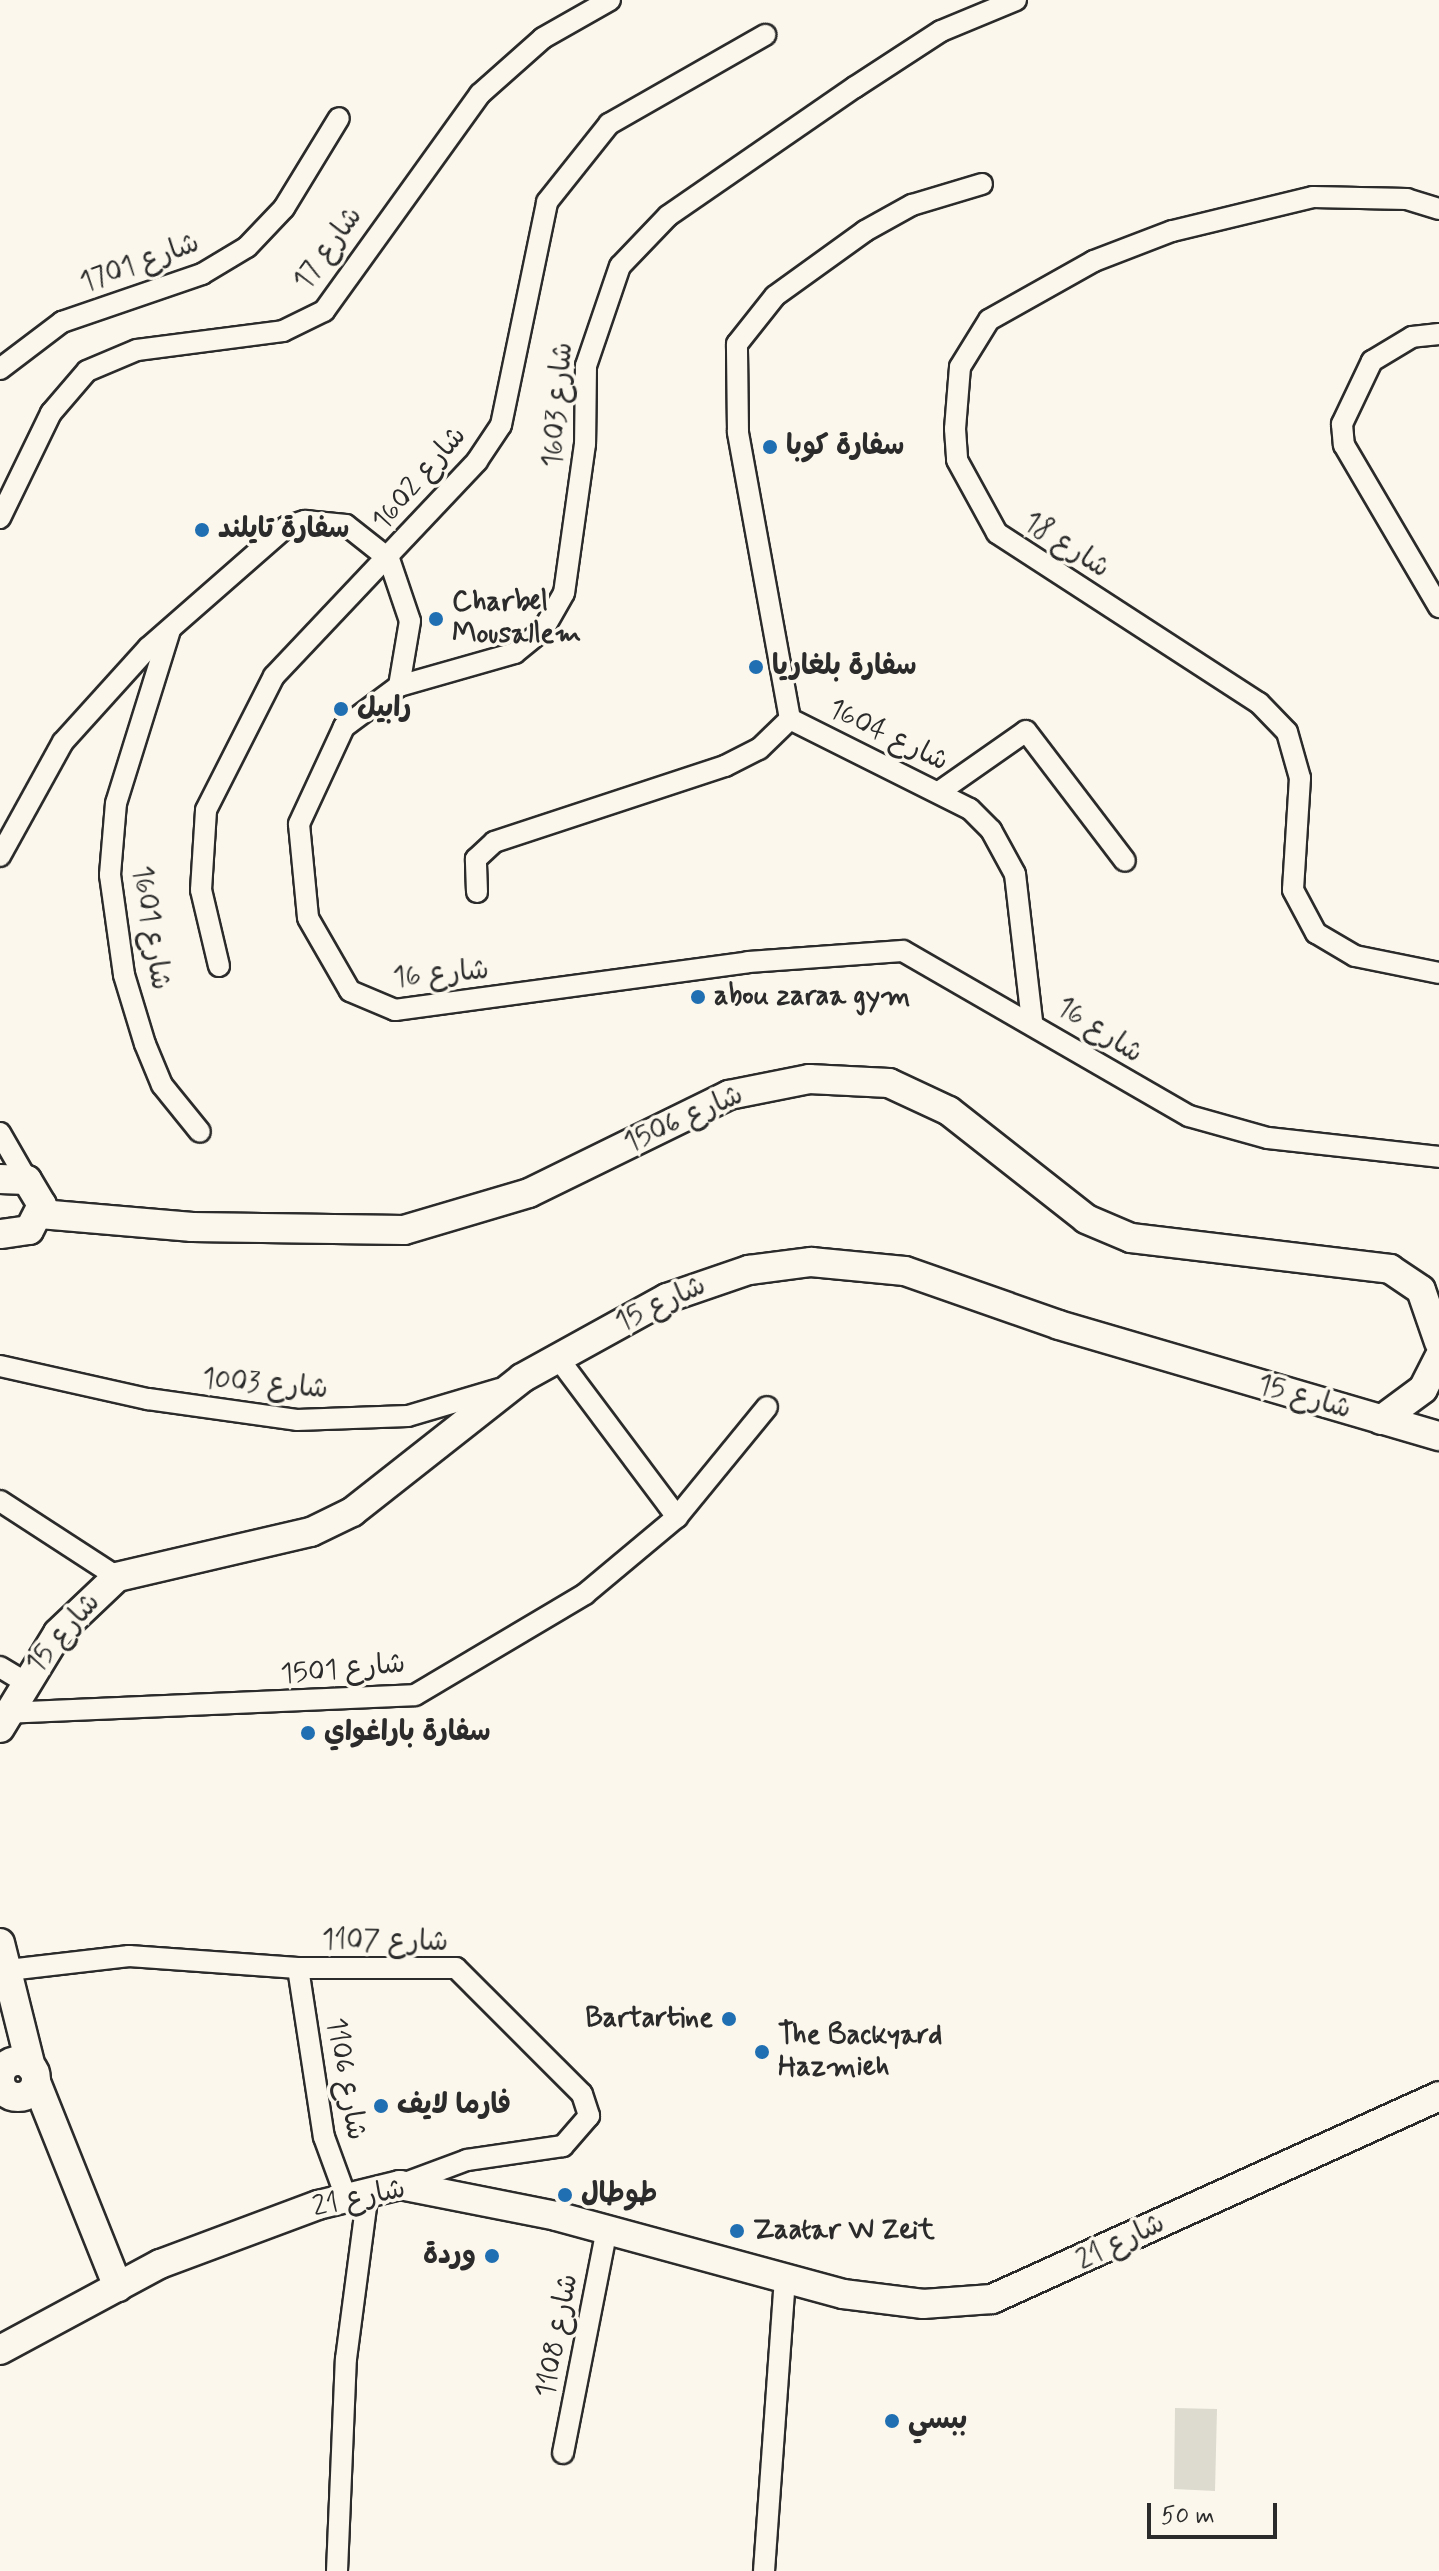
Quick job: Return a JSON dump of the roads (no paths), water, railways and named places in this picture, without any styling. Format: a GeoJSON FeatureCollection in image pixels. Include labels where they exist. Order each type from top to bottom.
{"type":"FeatureCollection","features":[{"type":"Feature","properties":{"kind":"street","name":"شارع 17"},"geometry":{"type":"LineString","coordinates":[[0,518],[51,413],[87,371],[137,350],[283,331],[324,311],[480,94],[543,38],[610,0]]}},
{"type":"Feature","properties":{"kind":"street","name":"شارع 1603"},"geometry":{"type":"LineString","coordinates":[[399,686],[515,653],[553,615],[575,546],[592,337],[609,287],[640,242],[699,193],[929,39],[1016,0]]}},
{"type":"Feature","properties":{"kind":"street","name":"شارع 1602"},"geometry":{"type":"LineString","coordinates":[[219,966],[201,890],[206,810],[274,676],[389,559],[501,425],[531,250],[547,202],[578,155],[653,94],[765,35]]}},
{"type":"Feature","properties":{"kind":"street","name":"شارع 1701"},"geometry":{"type":"LineString","coordinates":[[0,369],[62,322],[202,274],[247,247],[284,208],[339,118]]}},
{"type":"Feature","properties":{"kind":"street"},"geometry":{"type":"LineString","coordinates":[[790,719],[738,432],[737,344],[775,296],[865,231],[912,205],[982,184]]}},
{"type":"Feature","properties":{"kind":"street","name":"شارع 18"},"geometry":{"type":"LineString","coordinates":[[1439,209],[1407,199],[1313,197],[1172,231],[1094,261],[989,320],[960,367],[955,429],[957,460],[997,533],[1259,703],[1287,732],[1300,778],[1293,890],[1316,933],[1355,956],[1439,973]]}},
{"type":"Feature","properties":{"kind":"street"},"geometry":{"type":"LineString","coordinates":[[1439,334],[1412,337],[1372,361],[1342,424],[1344,445],[1439,607]]}},
{"type":"Feature","properties":{"kind":"street"},"geometry":{"type":"LineString","coordinates":[[0,856],[63,742],[171,626],[272,535],[305,521],[360,531],[389,559],[410,621],[399,686]]}},
{"type":"Feature","properties":{"kind":"street","name":"شارع 1601"},"geometry":{"type":"LineString","coordinates":[[171,626],[116,803],[110,875],[124,975],[145,1044],[162,1085],[200,1132]]}},
{"type":"Feature","properties":{"kind":"street","name":"شارع 16"},"geometry":{"type":"LineString","coordinates":[[399,686],[344,727],[299,824],[308,918],[337,975],[377,1007],[889,949],[923,958],[1032,1022],[1143,1093],[1229,1130],[1439,1157]]}},
{"type":"Feature","properties":{"kind":"street","name":"شارع 1604"},"geometry":{"type":"LineString","coordinates":[[477,892],[476,859],[494,842],[725,766],[759,749],[790,719],[939,792],[991,830],[1015,874],[1032,1022]]}},
{"type":"Feature","properties":{"kind":"street"},"geometry":{"type":"LineString","coordinates":[[939,792],[1026,731],[1125,861]]}},
{"type":"Feature","properties":{"kind":"street","name":"شارع 1506"},"geometry":{"type":"LineString","coordinates":[[40,1214],[192,1227],[404,1230],[529,1193],[729,1095],[809,1079],[876,1082],[949,1111],[1086,1219],[1131,1238],[1390,1269],[1421,1290],[1439,1342]]}},
{"type":"Feature","properties":{"kind":"street"},"geometry":{"type":"LineString","coordinates":[[0,1133],[13,1180],[39,1195],[40,1214],[29,1230],[0,1234]]}},
{"type":"Feature","properties":{"kind":"street","name":"شارع 15"},"geometry":{"type":"LineString","coordinates":[[3,1721],[12,1674],[117,1577],[311,1532],[352,1512],[522,1378],[725,1276],[829,1262],[940,1280],[1059,1325],[1439,1436]]}},
{"type":"Feature","properties":{"kind":"street"},"geometry":{"type":"LineString","coordinates":[[558,1358],[677,1517]]}},
{"type":"Feature","properties":{"kind":"street"},"geometry":{"type":"LineString","coordinates":[[1381,1420],[1417,1396],[1439,1358]]}},
{"type":"Feature","properties":{"kind":"street","name":"شارع 1003"},"geometry":{"type":"LineString","coordinates":[[0,1366],[148,1399],[297,1420],[408,1416],[522,1378]]}},
{"type":"Feature","properties":{"kind":"street","name":"شارع 1501"},"geometry":{"type":"LineString","coordinates":[[3,1721],[415,1695],[585,1594],[677,1517],[767,1407]]}},
{"type":"Feature","properties":{"kind":"street"},"geometry":{"type":"LineString","coordinates":[[0,1501],[117,1577]]}},
{"type":"Feature","properties":{"kind":"street","name":"شارع 1107"},"geometry":{"type":"LineString","coordinates":[[2,1961],[141,1956],[298,1968],[456,1968],[588,2105],[579,2134],[563,2146],[467,2160],[400,2185]]}},
{"type":"Feature","properties":{"kind":"street"},"geometry":{"type":"LineString","coordinates":[[2,1961],[16,2023],[13,2079],[57,2130],[104,2239],[118,2287]]}},
{"type":"Feature","properties":{"kind":"street","name":"شارع 1106"},"geometry":{"type":"LineString","coordinates":[[298,1968],[324,2137],[357,2195]]}},
{"type":"Feature","properties":{"kind":"street","name":"شارع 21"},"geometry":{"type":"LineString","coordinates":[[0,2350],[160,2264],[357,2195],[400,2185],[607,2229],[785,2280],[923,2304],[1017,2293],[1439,2096]]}},
{"type":"Feature","properties":{"kind":"street"},"geometry":{"type":"LineString","coordinates":[[337,2571],[357,2195]]}},
{"type":"Feature","properties":{"kind":"street","name":"شارع 1108"},"geometry":{"type":"LineString","coordinates":[[563,2453],[607,2229]]}},
{"type":"Feature","properties":{"kind":"street"},"geometry":{"type":"LineString","coordinates":[[104,2239],[160,2264]]}},
{"type":"Feature","properties":{"kind":"street"},"geometry":{"type":"LineString","coordinates":[[764,2571],[785,2280]]}},
{"type":"Feature","properties":{"kind":"place","name":"سفارة كوبا"},"geometry":{"type":"Point","coordinates":[770,447]}},
{"type":"Feature","properties":{"kind":"place","name":"سفارة تايلند"},"geometry":{"type":"Point","coordinates":[202,530]}},
{"type":"Feature","properties":{"kind":"place","name":"Charbel Mousallem"},"geometry":{"type":"Point","coordinates":[436,619]}},
{"type":"Feature","properties":{"kind":"place","name":"سفارة بلغاريا"},"geometry":{"type":"Point","coordinates":[756,667]}},
{"type":"Feature","properties":{"kind":"place","name":"رابيل"},"geometry":{"type":"Point","coordinates":[341,709]}},
{"type":"Feature","properties":{"kind":"place","name":"abou zaraa gym"},"geometry":{"type":"Point","coordinates":[698,997]}},
{"type":"Feature","properties":{"kind":"place","name":"سفارة باراغواي"},"geometry":{"type":"Point","coordinates":[308,1733]}},
{"type":"Feature","properties":{"kind":"place","name":"Bartartine"},"geometry":{"type":"Point","coordinates":[729,2019]}},
{"type":"Feature","properties":{"kind":"place","name":"The Backyard Hazmieh"},"geometry":{"type":"Point","coordinates":[762,2052]}},
{"type":"Feature","properties":{"kind":"place","name":"فارما لايف"},"geometry":{"type":"Point","coordinates":[381,2106]}},
{"type":"Feature","properties":{"kind":"place","name":"طوطال"},"geometry":{"type":"Point","coordinates":[565,2195]}},
{"type":"Feature","properties":{"kind":"place","name":"Zaatar W Zeit"},"geometry":{"type":"Point","coordinates":[737,2231]}},
{"type":"Feature","properties":{"kind":"place","name":"وردة"},"geometry":{"type":"Point","coordinates":[492,2256]}},
{"type":"Feature","properties":{"kind":"place","name":"ببسي"},"geometry":{"type":"Point","coordinates":[892,2421]}}]}
